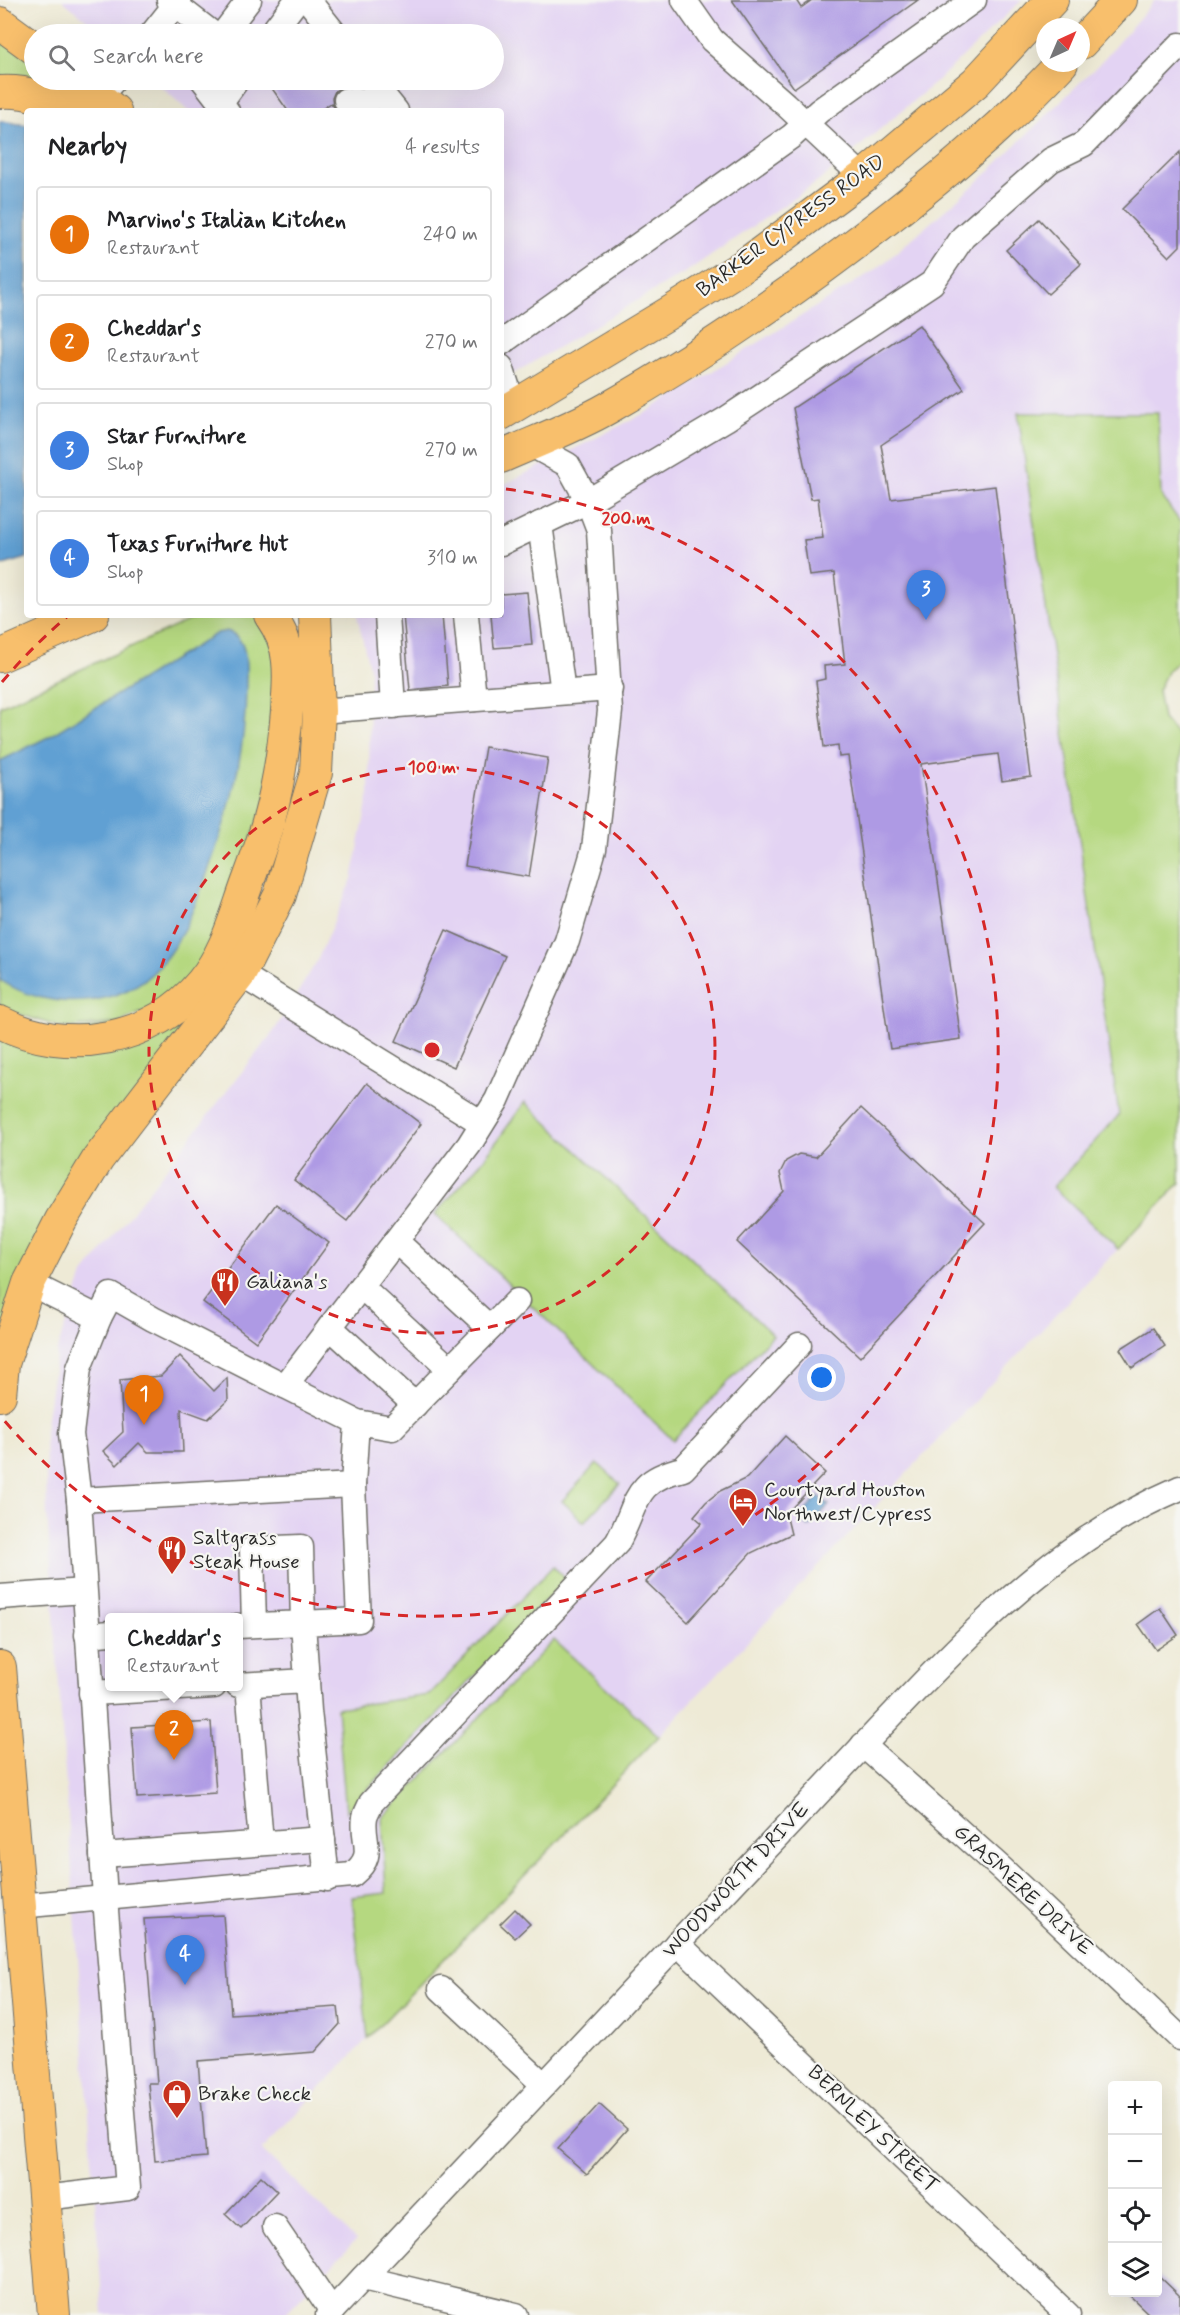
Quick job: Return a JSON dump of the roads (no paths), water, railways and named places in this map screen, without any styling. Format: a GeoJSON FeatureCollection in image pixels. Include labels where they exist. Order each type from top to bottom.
{"type":"FeatureCollection","features":[{"type":"Feature","properties":{"kind":"main road","name":"BARKER CYPRESS ROAD"},"geometry":{"type":"LineString","coordinates":[[507,411],[746,264],[863,177],[976,82],[1052,0]]}},
{"type":"Feature","properties":{"kind":"main road"},"geometry":{"type":"LineString","coordinates":[[1090,33],[1121,0]]}},
{"type":"Feature","properties":{"kind":"main road"},"geometry":{"type":"LineString","coordinates":[[0,23],[24,41]]}},
{"type":"Feature","properties":{"kind":"main road"},"geometry":{"type":"LineString","coordinates":[[504,456],[607,409],[755,316],[901,210],[1028,99],[1054,72]]}},
{"type":"Feature","properties":{"kind":"main road"},"geometry":{"type":"LineString","coordinates":[[0,92],[48,98],[96,96]]}},
{"type":"Feature","properties":{"kind":"main road"},"geometry":{"type":"LineString","coordinates":[[863,177],[901,210]]}},
{"type":"Feature","properties":{"kind":"main road"},"geometry":{"type":"LineString","coordinates":[[672,311],[688,358]]}},
{"type":"Feature","properties":{"kind":"main road"},"geometry":{"type":"LineString","coordinates":[[0,656],[86,618]]}},
{"type":"Feature","properties":{"kind":"main road"},"geometry":{"type":"LineString","coordinates":[[0,1022],[28,1034],[66,1041],[85,1041],[122,1034],[140,1028],[174,1009],[202,982],[213,967],[230,933],[269,820],[279,777],[287,707],[288,660],[284,642],[272,618]]}},
{"type":"Feature","properties":{"kind":"main road"},"geometry":{"type":"LineString","coordinates":[[0,1395],[3,1364],[30,1283],[61,1220],[98,1160],[240,974],[280,895],[316,773],[319,711],[315,618]]}},
{"type":"Feature","properties":{"kind":"main road"},"geometry":{"type":"LineString","coordinates":[[0,1667],[54,2315]]}},
{"type":"Feature","properties":{"kind":"street"},"geometry":{"type":"LineString","coordinates":[[231,24],[249,0]]}},
{"type":"Feature","properties":{"kind":"street"},"geometry":{"type":"LineString","coordinates":[[279,24],[297,0]]}},
{"type":"Feature","properties":{"kind":"street"},"geometry":{"type":"LineString","coordinates":[[308,0],[327,24]]}},
{"type":"Feature","properties":{"kind":"street"},"geometry":{"type":"LineString","coordinates":[[684,0],[712,40],[863,177]]}},
{"type":"Feature","properties":{"kind":"street"},"geometry":{"type":"LineString","coordinates":[[504,341],[792,136],[805,123],[974,0]]}},
{"type":"Feature","properties":{"kind":"street"},"geometry":{"type":"LineString","coordinates":[[159,24],[174,2],[201,24]]}},
{"type":"Feature","properties":{"kind":"street"},"geometry":{"type":"LineString","coordinates":[[504,542],[588,501],[726,419],[932,284],[963,237],[1051,160],[1084,144],[1180,45]]}},
{"type":"Feature","properties":{"kind":"street"},"geometry":{"type":"LineString","coordinates":[[211,90],[224,107],[232,90]]}},
{"type":"Feature","properties":{"kind":"street"},"geometry":{"type":"LineString","coordinates":[[504,389],[507,411]]}},
{"type":"Feature","properties":{"kind":"street"},"geometry":{"type":"LineString","coordinates":[[568,465],[572,425]]}},
{"type":"Feature","properties":{"kind":"street"},"geometry":{"type":"LineString","coordinates":[[285,1386],[469,1145],[482,1123],[511,1071],[567,941],[594,849],[610,711],[600,530],[588,501],[568,465],[530,444]]}},
{"type":"Feature","properties":{"kind":"street"},"geometry":{"type":"LineString","coordinates":[[540,524],[563,692]]}},
{"type":"Feature","properties":{"kind":"street"},"geometry":{"type":"LineString","coordinates":[[387,618],[393,706]]}},
{"type":"Feature","properties":{"kind":"street"},"geometry":{"type":"LineString","coordinates":[[466,618],[474,699]]}},
{"type":"Feature","properties":{"kind":"street"},"geometry":{"type":"LineString","coordinates":[[319,711],[610,688]]}},
{"type":"Feature","properties":{"kind":"street"},"geometry":{"type":"LineString","coordinates":[[240,974],[482,1123]]}},
{"type":"Feature","properties":{"kind":"street"},"geometry":{"type":"LineString","coordinates":[[396,1240],[490,1328]]}},
{"type":"Feature","properties":{"kind":"street"},"geometry":{"type":"LineString","coordinates":[[30,1283],[99,1318]]}},
{"type":"Feature","properties":{"kind":"street"},"geometry":{"type":"LineString","coordinates":[[361,1286],[450,1369]]}},
{"type":"Feature","properties":{"kind":"street"},"geometry":{"type":"LineString","coordinates":[[44,2198],[129,2188],[91,1693],[98,1634],[84,1591],[79,1500],[71,1434],[79,1368],[111,1294],[153,1319],[357,1422],[392,1428],[518,1301]]}},
{"type":"Feature","properties":{"kind":"street"},"geometry":{"type":"LineString","coordinates":[[330,1327],[415,1405]]}},
{"type":"Feature","properties":{"kind":"street"},"geometry":{"type":"LineString","coordinates":[[20,1906],[352,1875],[363,1866],[367,1855],[365,1816],[371,1803],[617,1543],[626,1527],[631,1508],[640,1492],[652,1479],[683,1468],[799,1345]]}},
{"type":"Feature","properties":{"kind":"street"},"geometry":{"type":"LineString","coordinates":[[327,1879],[307,1682],[303,1623],[301,1547],[252,1549],[246,1626],[303,1623],[359,1620],[353,1485],[357,1422]]}},
{"type":"Feature","properties":{"kind":"street"},"geometry":{"type":"LineString","coordinates":[[79,1500],[353,1485]]}},
{"type":"Feature","properties":{"kind":"street","name":"WOODWORTH DRIVE"},"geometry":{"type":"LineString","coordinates":[[330,2313],[863,1744],[974,1630],[1036,1575],[1104,1527],[1180,1488]]}},
{"type":"Feature","properties":{"kind":"street"},"geometry":{"type":"LineString","coordinates":[[0,1597],[84,1591]]}},
{"type":"Feature","properties":{"kind":"street"},"geometry":{"type":"LineString","coordinates":[[261,1843],[244,1685],[307,1682]]}},
{"type":"Feature","properties":{"kind":"street"},"geometry":{"type":"LineString","coordinates":[[91,1693],[126,1691]]}},
{"type":"Feature","properties":{"kind":"street","name":"GRASMERE DRIVE"},"geometry":{"type":"LineString","coordinates":[[863,1744],[1001,1868],[1180,2038]]}},
{"type":"Feature","properties":{"kind":"street"},"geometry":{"type":"LineString","coordinates":[[102,1855],[323,1839]]}},
{"type":"Feature","properties":{"kind":"street","name":"BERNLEY STREET"},"geometry":{"type":"LineString","coordinates":[[677,1943],[1068,2315]]}},
{"type":"Feature","properties":{"kind":"street"},"geometry":{"type":"LineString","coordinates":[[441,1989],[544,2085]]}},
{"type":"Feature","properties":{"kind":"street"},"geometry":{"type":"LineString","coordinates":[[275,2227],[330,2313]]}},
{"type":"Feature","properties":{"kind":"street"},"geometry":{"type":"LineString","coordinates":[[363,2278],[516,2315]]}},
{"type":"Feature","properties":{"kind":"water"},"geometry":{"type":"Polygon","coordinates":[[[0,121],[24,125],[24,559],[0,566],[0,121]]]}},
{"type":"Feature","properties":{"kind":"water"},"geometry":{"type":"Polygon","coordinates":[[[227,631],[240,640],[245,654],[243,738],[228,810],[213,858],[191,914],[175,944],[162,963],[146,979],[127,990],[107,997],[85,1001],[62,1001],[19,990],[0,980],[0,761],[48,737],[217,633],[227,631]]]}},
{"type":"Feature","properties":{"kind":"water"},"geometry":{"type":"Polygon","coordinates":[[[819,1496],[829,1505],[809,1527],[799,1518],[819,1496]]]}},
{"type":"Feature","properties":{"kind":"place","name":"Star Furniture"},"geometry":{"type":"Point","coordinates":[926,620]}},
{"type":"Feature","properties":{"kind":"place","name":"Galiana's"},"geometry":{"type":"Point","coordinates":[225,1308]}},
{"type":"Feature","properties":{"kind":"place","name":"Marvino's Italian Kitchen"},"geometry":{"type":"Point","coordinates":[144,1425]}},
{"type":"Feature","properties":{"kind":"place","name":"Courtyard Houston Northwest/Cypress"},"geometry":{"type":"Point","coordinates":[743,1528]}},
{"type":"Feature","properties":{"kind":"place","name":"Saltgrass Steak House"},"geometry":{"type":"Point","coordinates":[172,1576]}},
{"type":"Feature","properties":{"kind":"place","name":"Cheddar's"},"geometry":{"type":"Point","coordinates":[174,1760]}},
{"type":"Feature","properties":{"kind":"place","name":"Texas Furniture Hut"},"geometry":{"type":"Point","coordinates":[185,1985]}},
{"type":"Feature","properties":{"kind":"place","name":"Brake Check"},"geometry":{"type":"Point","coordinates":[177,2120]}}]}
